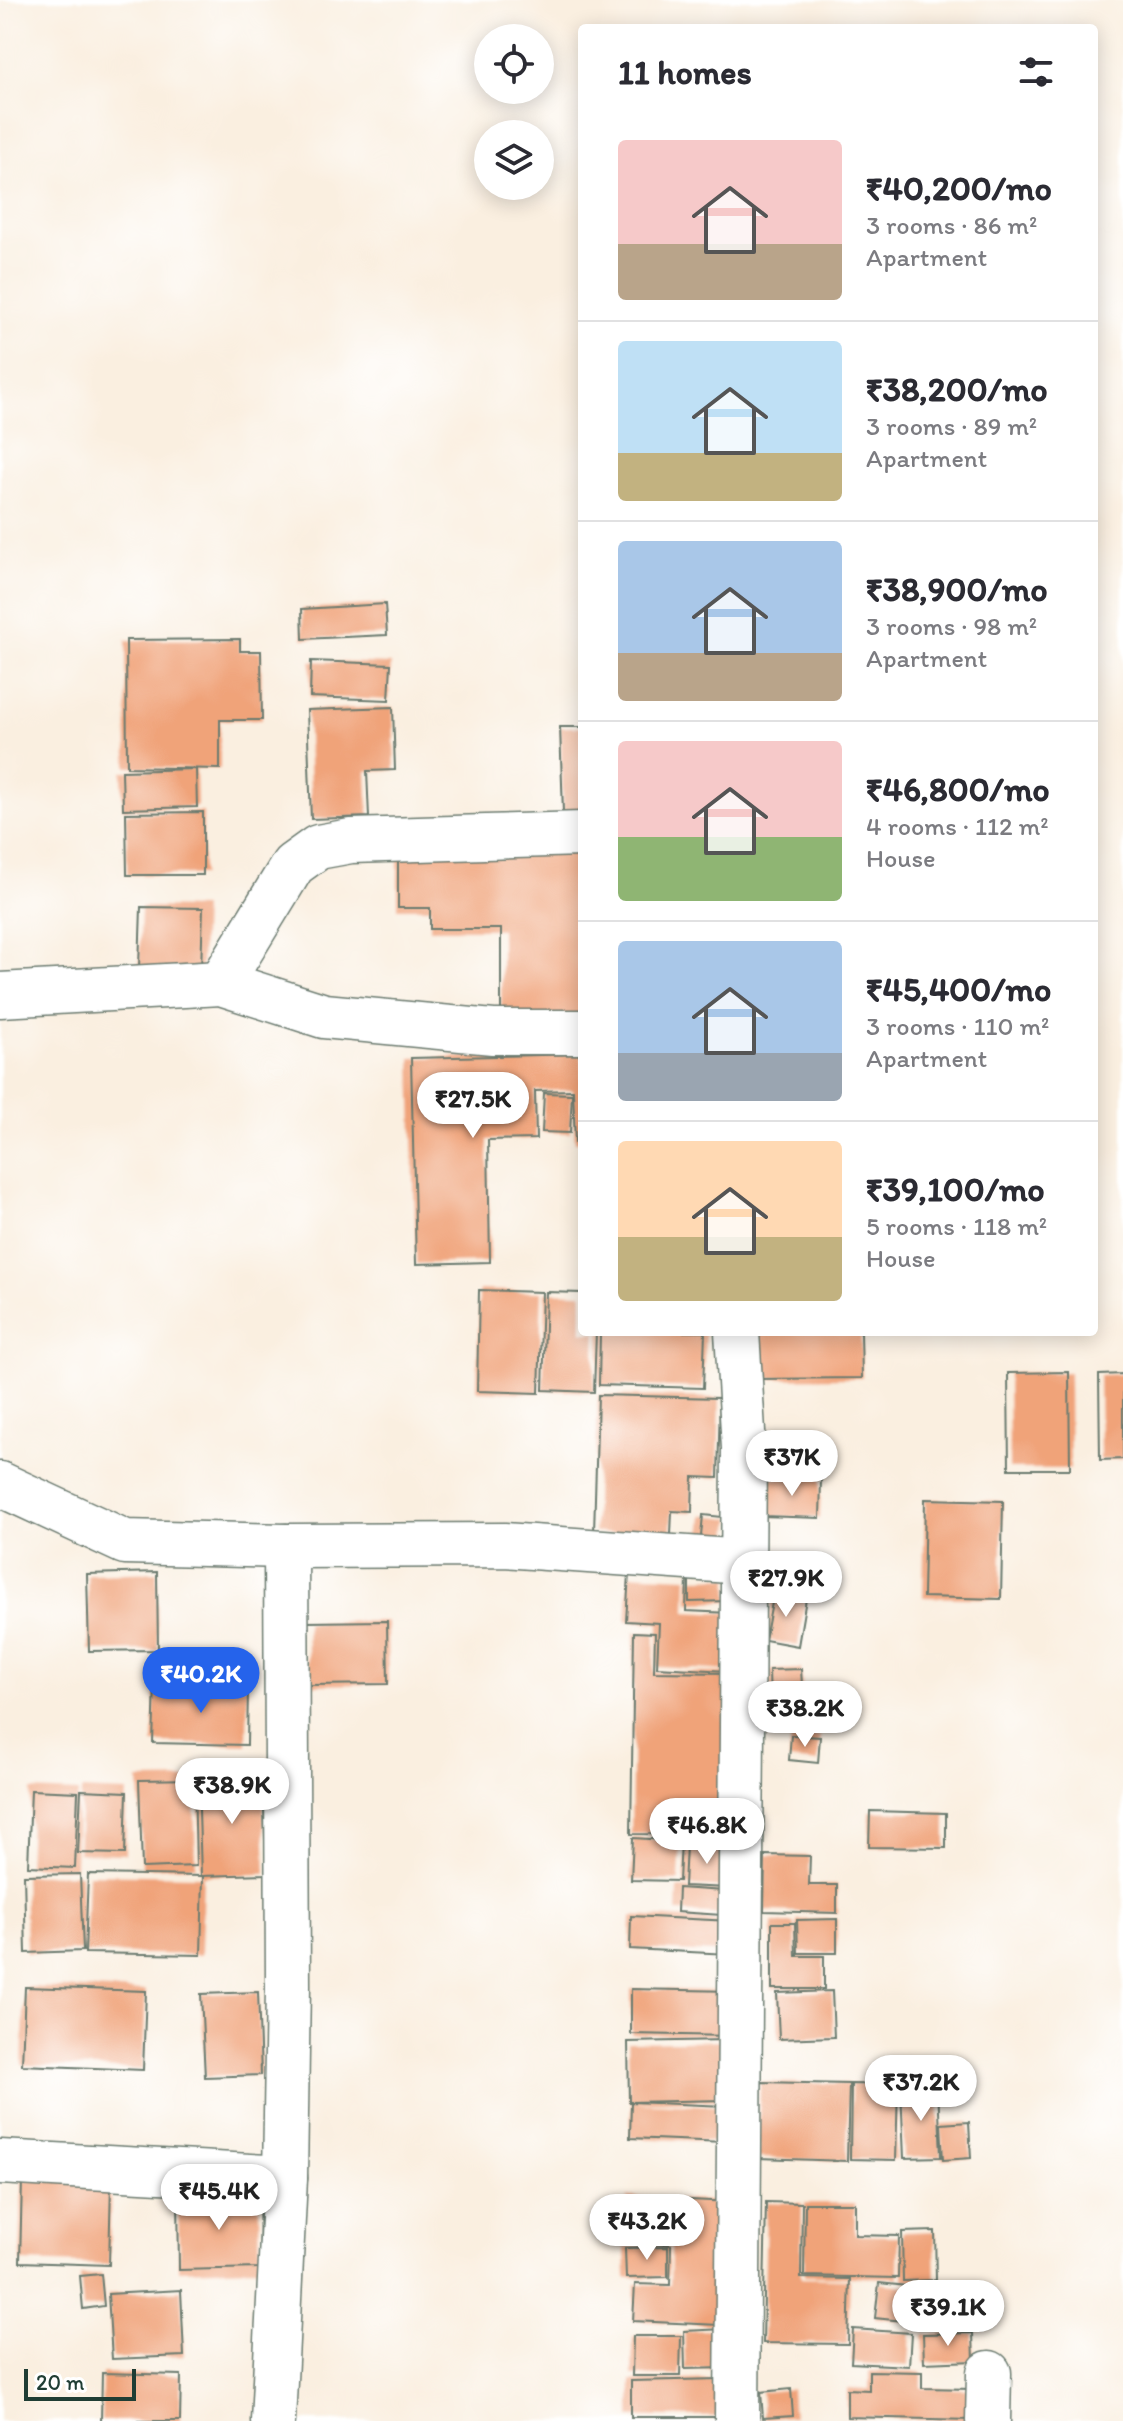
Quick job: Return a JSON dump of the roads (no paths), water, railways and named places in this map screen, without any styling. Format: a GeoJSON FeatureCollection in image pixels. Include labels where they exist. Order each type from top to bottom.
{"type":"FeatureCollection","features":[{"type":"Feature","properties":{"kind":"street"},"geometry":{"type":"LineString","coordinates":[[221,983],[293,865],[318,847],[351,841],[578,834]]}},
{"type":"Feature","properties":{"kind":"street"},"geometry":{"type":"LineString","coordinates":[[0,995],[221,983],[324,1016],[493,1032],[578,1032]]}},
{"type":"Feature","properties":{"kind":"street"},"geometry":{"type":"LineString","coordinates":[[737,1336],[744,1448],[744,1562],[737,2421]]}},
{"type":"Feature","properties":{"kind":"street"},"geometry":{"type":"LineString","coordinates":[[0,1484],[125,1542],[286,1546],[504,1545],[744,1562]]}},
{"type":"Feature","properties":{"kind":"street"},"geometry":{"type":"LineString","coordinates":[[273,2421],[285,2178],[288,1986],[286,1546]]}},
{"type":"Feature","properties":{"kind":"street"},"geometry":{"type":"LineString","coordinates":[[0,2162],[285,2178]]}},
{"type":"Feature","properties":{"kind":"street"},"geometry":{"type":"LineString","coordinates":[[988,2421],[989,2373]]}}]}
